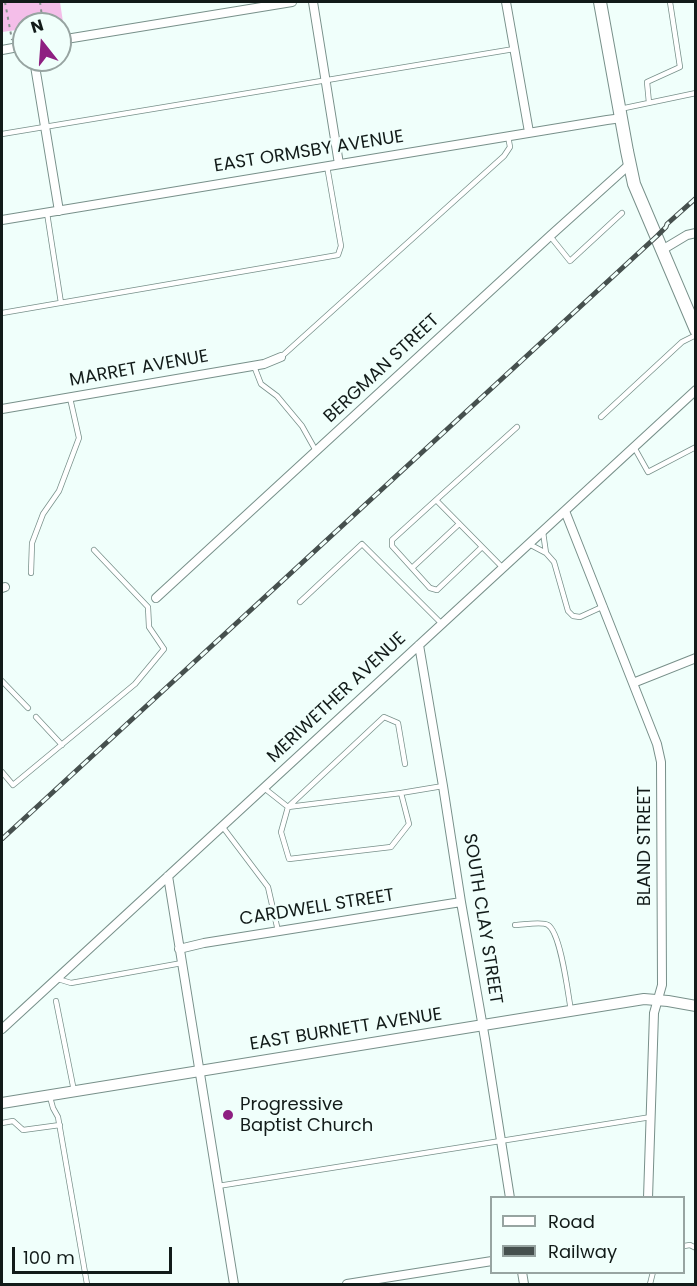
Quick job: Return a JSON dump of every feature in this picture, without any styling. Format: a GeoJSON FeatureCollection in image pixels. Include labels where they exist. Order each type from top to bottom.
{"type":"FeatureCollection","features":[{"type":"Feature","properties":{"kind":"main road"},"geometry":{"type":"LineString","coordinates":[[602,2],[634,184],[696,330]]}},
{"type":"Feature","properties":{"kind":"street"},"geometry":{"type":"LineString","coordinates":[[72,38],[292,2]]}},
{"type":"Feature","properties":{"kind":"street"},"geometry":{"type":"LineString","coordinates":[[313,2],[339,164]]}},
{"type":"Feature","properties":{"kind":"street"},"geometry":{"type":"LineString","coordinates":[[506,2],[529,132]]}},
{"type":"Feature","properties":{"kind":"street"},"geometry":{"type":"LineString","coordinates":[[36,72],[59,211]]}},
{"type":"Feature","properties":{"kind":"street","name":"EAST ORMSBY AVENUE"},"geometry":{"type":"LineString","coordinates":[[2,220],[508,136],[621,113]]}},
{"type":"Feature","properties":{"kind":"street","name":"BERGMAN STREET"},"geometry":{"type":"LineString","coordinates":[[156,598],[630,164]]}},
{"type":"Feature","properties":{"kind":"street"},"geometry":{"type":"LineString","coordinates":[[662,250],[687,235],[696,233]]}},
{"type":"Feature","properties":{"kind":"street","name":"MARRET AVENUE"},"geometry":{"type":"LineString","coordinates":[[2,409],[255,366],[281,357]]}},
{"type":"Feature","properties":{"kind":"street","name":"MERIWETHER AVENUE"},"geometry":{"type":"LineString","coordinates":[[2,1029],[696,390]]}},
{"type":"Feature","properties":{"kind":"street","name":"BLAND STREET"},"geometry":{"type":"LineString","coordinates":[[565,511],[657,744],[661,762],[662,985],[654,1013],[648,1196]]}},
{"type":"Feature","properties":{"kind":"street","name":"SOUTH CLAY STREET"},"geometry":{"type":"LineString","coordinates":[[419,645],[510,1196]]}},
{"type":"Feature","properties":{"kind":"street"},"geometry":{"type":"LineString","coordinates":[[633,683],[696,658]]}},
{"type":"Feature","properties":{"kind":"street"},"geometry":{"type":"LineString","coordinates":[[168,876],[234,1284]]}},
{"type":"Feature","properties":{"kind":"street","name":"CARDWELL STREET"},"geometry":{"type":"LineString","coordinates":[[179,949],[204,943],[461,902]]}},
{"type":"Feature","properties":{"kind":"street","name":"EAST BURNETT AVENUE"},"geometry":{"type":"LineString","coordinates":[[2,1103],[644,999],[696,1006]]}},
{"type":"Feature","properties":{"kind":"street"},"geometry":{"type":"LineString","coordinates":[[347,1284],[490,1261]]}},
{"type":"Feature","properties":{"kind":"lane"},"geometry":{"type":"LineString","coordinates":[[649,103],[647,82],[680,67],[670,2]]}},
{"type":"Feature","properties":{"kind":"lane"},"geometry":{"type":"LineString","coordinates":[[2,134],[514,49]]}},
{"type":"Feature","properties":{"kind":"lane"},"geometry":{"type":"LineString","coordinates":[[621,113],[649,103],[696,93]]}},
{"type":"Feature","properties":{"kind":"lane"},"geometry":{"type":"LineString","coordinates":[[281,357],[504,156],[510,147],[508,136]]}},
{"type":"Feature","properties":{"kind":"lane"},"geometry":{"type":"LineString","coordinates":[[2,313],[338,255],[340,246],[327,166]]}},
{"type":"Feature","properties":{"kind":"lane"},"geometry":{"type":"LineString","coordinates":[[46,213],[61,303]]}},
{"type":"Feature","properties":{"kind":"lane"},"geometry":{"type":"LineString","coordinates":[[549,236],[570,261],[622,213]]}},
{"type":"Feature","properties":{"kind":"lane"},"geometry":{"type":"LineString","coordinates":[[601,417],[682,342],[696,335]]}},
{"type":"Feature","properties":{"kind":"lane"},"geometry":{"type":"LineString","coordinates":[[255,366],[261,384],[277,396],[302,426],[316,451]]}},
{"type":"Feature","properties":{"kind":"lane"},"geometry":{"type":"LineString","coordinates":[[31,573],[32,543],[43,514],[59,490],[79,438],[70,398]]}},
{"type":"Feature","properties":{"kind":"lane"},"geometry":{"type":"LineString","coordinates":[[482,547],[437,590],[430,588],[392,546],[392,540],[517,427]]}},
{"type":"Feature","properties":{"kind":"lane"},"geometry":{"type":"LineString","coordinates":[[634,447],[648,472],[696,447]]}},
{"type":"Feature","properties":{"kind":"lane"},"geometry":{"type":"LineString","coordinates":[[436,500],[503,568]]}},
{"type":"Feature","properties":{"kind":"lane"},"geometry":{"type":"LineString","coordinates":[[412,568],[459,524]]}},
{"type":"Feature","properties":{"kind":"lane"},"geometry":{"type":"LineString","coordinates":[[543,531],[546,553]]}},
{"type":"Feature","properties":{"kind":"lane"},"geometry":{"type":"LineString","coordinates":[[300,602],[362,544],[442,624]]}},
{"type":"Feature","properties":{"kind":"lane"},"geometry":{"type":"LineString","coordinates":[[529,544],[546,553],[554,562],[568,611],[573,616],[580,617],[604,606]]}},
{"type":"Feature","properties":{"kind":"lane"},"geometry":{"type":"LineString","coordinates":[[2,772],[13,785],[135,684],[164,649],[149,627],[148,607],[94,550]]}},
{"type":"Feature","properties":{"kind":"lane"},"geometry":{"type":"LineString","coordinates":[[148,607],[156,598]]}},
{"type":"Feature","properties":{"kind":"lane"},"geometry":{"type":"LineString","coordinates":[[2,681],[28,708]]}},
{"type":"Feature","properties":{"kind":"lane"},"geometry":{"type":"LineString","coordinates":[[36,717],[62,745]]}},
{"type":"Feature","properties":{"kind":"lane"},"geometry":{"type":"LineString","coordinates":[[401,793],[408,824],[391,847],[289,859],[281,832],[288,807],[384,717],[398,723],[405,764]]}},
{"type":"Feature","properties":{"kind":"lane"},"geometry":{"type":"LineString","coordinates":[[264,788],[288,807],[443,786]]}},
{"type":"Feature","properties":{"kind":"lane"},"geometry":{"type":"LineString","coordinates":[[222,826],[268,887],[278,931]]}},
{"type":"Feature","properties":{"kind":"lane"},"geometry":{"type":"LineString","coordinates":[[515,925],[544,923],[555,932],[571,1011]]}},
{"type":"Feature","properties":{"kind":"lane"},"geometry":{"type":"LineString","coordinates":[[57,978],[71,983],[182,963]]}},
{"type":"Feature","properties":{"kind":"lane"},"geometry":{"type":"LineString","coordinates":[[56,1001],[74,1091]]}},
{"type":"Feature","properties":{"kind":"lane"},"geometry":{"type":"LineString","coordinates":[[50,1095],[60,1125],[87,1284]]}},
{"type":"Feature","properties":{"kind":"lane"},"geometry":{"type":"LineString","coordinates":[[218,1186],[651,1117]]}},
{"type":"Feature","properties":{"kind":"lane"},"geometry":{"type":"LineString","coordinates":[[2,1123],[14,1121],[22,1130],[60,1125]]}},
{"type":"Feature","properties":{"kind":"path"},"geometry":{"type":"LineString","coordinates":[[5,2],[12,40]]}},
{"type":"Feature","properties":{"kind":"shaded area"},"geometry":{"type":"Polygon","coordinates":[[[2,2],[60,2],[62,12],[12,12],[12,31],[2,32],[2,2]]]}},
{"type":"Feature","properties":{"kind":"railway"},"geometry":{"type":"LineString","coordinates":[[2,839],[696,198]]}},
{"type":"Feature","properties":{"kind":"place","name":"Progressive Baptist Church"},"geometry":{"type":"Point","coordinates":[228,1115]}}]}
